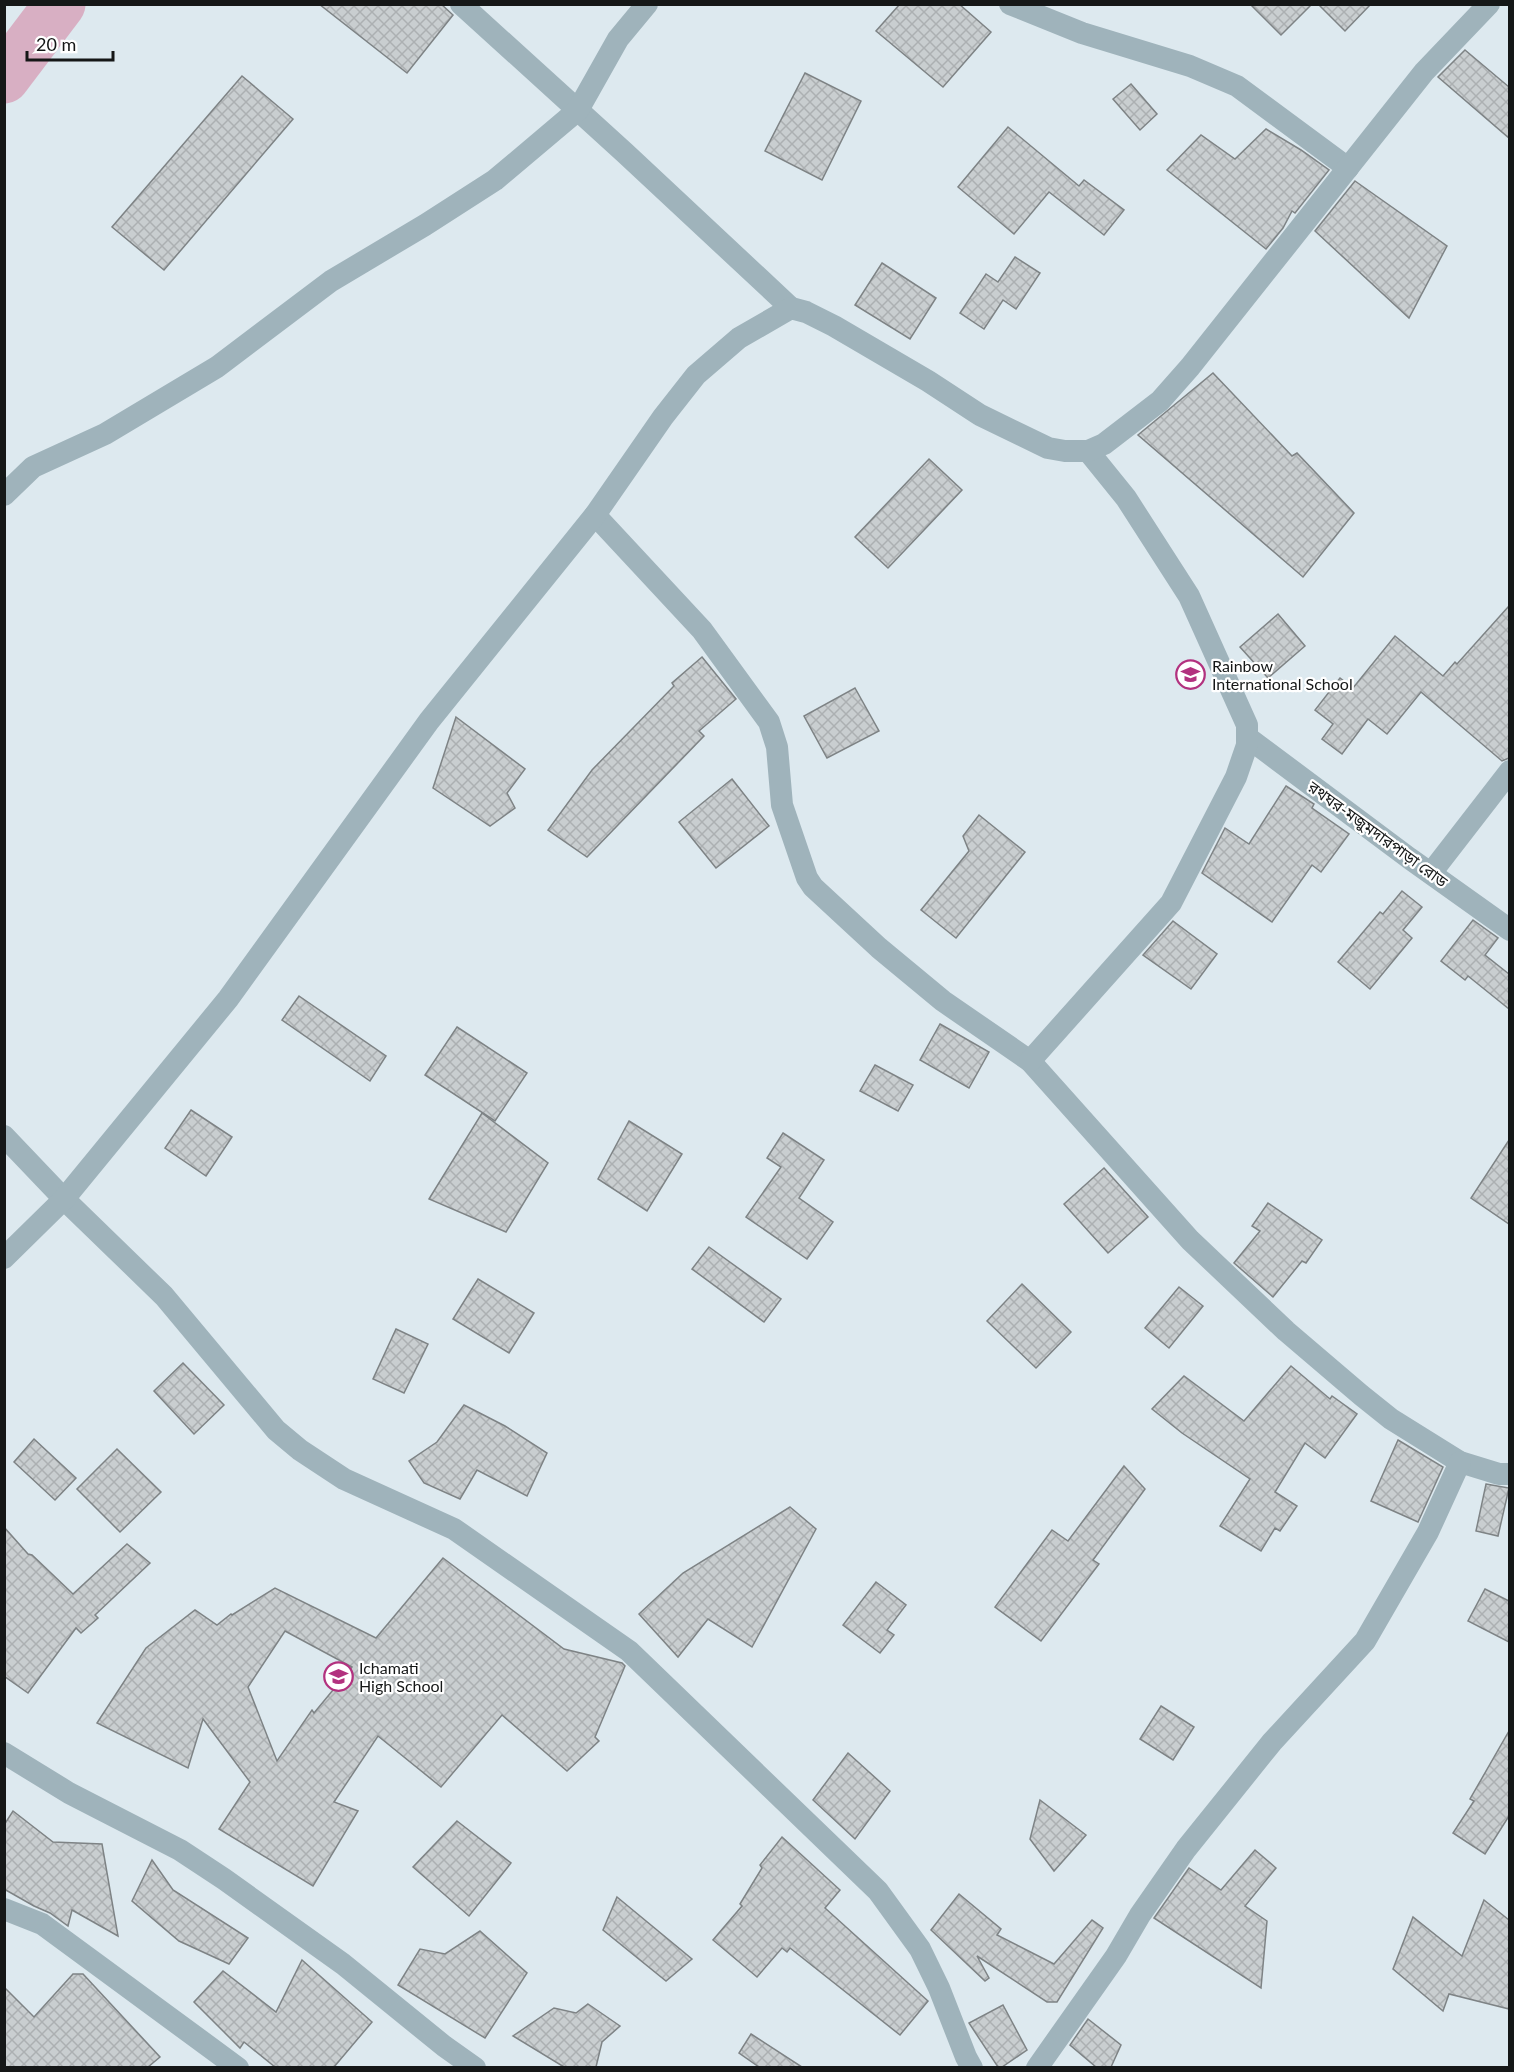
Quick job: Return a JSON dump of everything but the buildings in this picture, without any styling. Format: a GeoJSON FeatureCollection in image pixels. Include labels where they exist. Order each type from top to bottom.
{"type":"FeatureCollection","features":[{"type":"Feature","properties":{"kind":"street"},"geometry":{"type":"LineString","coordinates":[[461,4],[791,308],[827,322],[928,381],[980,415],[1048,448],[1065,451],[1088,451],[1104,444],[1160,401],[1190,367],[1424,72],[1489,4]]}},
{"type":"Feature","properties":{"kind":"street"},"geometry":{"type":"LineString","coordinates":[[4,495],[33,467],[105,434],[217,367],[331,281],[495,180],[578,110],[618,39],[647,4]]}},
{"type":"Feature","properties":{"kind":"street"},"geometry":{"type":"LineString","coordinates":[[1010,4],[1082,33],[1190,66],[1237,86],[1348,168]]}},
{"type":"Feature","properties":{"kind":"street"},"geometry":{"type":"LineString","coordinates":[[4,1258],[64,1198],[228,999],[429,721],[595,515],[663,417],[696,375],[739,338],[791,308]]}},
{"type":"Feature","properties":{"kind":"street"},"geometry":{"type":"LineString","coordinates":[[1030,1061],[1171,903],[1236,777],[1247,737],[1247,725],[1189,596],[1126,498],[1088,451]]}},
{"type":"Feature","properties":{"kind":"street"},"geometry":{"type":"LineString","coordinates":[[595,515],[702,630],[769,722],[777,747],[782,805],[807,878],[813,887],[879,948],[943,1001],[1030,1061],[1190,1240],[1286,1331],[1391,1419],[1460,1462],[1499,1474],[1509,1474]]}},
{"type":"Feature","properties":{"kind":"street","name":"রথঘর-মজুমদারপাড়া রোড"},"geometry":{"type":"LineString","coordinates":[[1247,737],[1509,930]]}},
{"type":"Feature","properties":{"kind":"street"},"geometry":{"type":"LineString","coordinates":[[1431,873],[1509,771]]}},
{"type":"Feature","properties":{"kind":"street"},"geometry":{"type":"LineString","coordinates":[[4,1136],[164,1296],[253,1406],[284,1437],[344,1479],[454,1529],[629,1652],[878,1891],[920,1949],[972,2067]]}},
{"type":"Feature","properties":{"kind":"street"},"geometry":{"type":"LineString","coordinates":[[1037,2067],[1116,1956],[1140,1915],[1186,1849],[1272,1742],[1365,1641],[1428,1532],[1460,1462]]}},
{"type":"Feature","properties":{"kind":"street"},"geometry":{"type":"LineString","coordinates":[[4,1753],[69,1793],[180,1850],[224,1879],[343,1964],[444,2046],[475,2067]]}},
{"type":"Feature","properties":{"kind":"street"},"geometry":{"type":"LineString","coordinates":[[4,1908],[42,1924],[238,2067]]}},
{"type":"Feature","properties":{"kind":"shaded area"},"geometry":{"type":"Polygon","coordinates":[[[5,5],[1509,5],[1509,2067],[5,2067],[5,5]]]}},
{"type":"Feature","properties":{"kind":"waterway"},"geometry":{"type":"LineString","coordinates":[[4,78],[60,4]]}},
{"type":"Feature","properties":{"kind":"place","name":"Rainbow International School"},"geometry":{"type":"Point","coordinates":[1191,675]}},
{"type":"Feature","properties":{"kind":"place","name":"Ichamati High School"},"geometry":{"type":"Point","coordinates":[338,1677]}}]}
